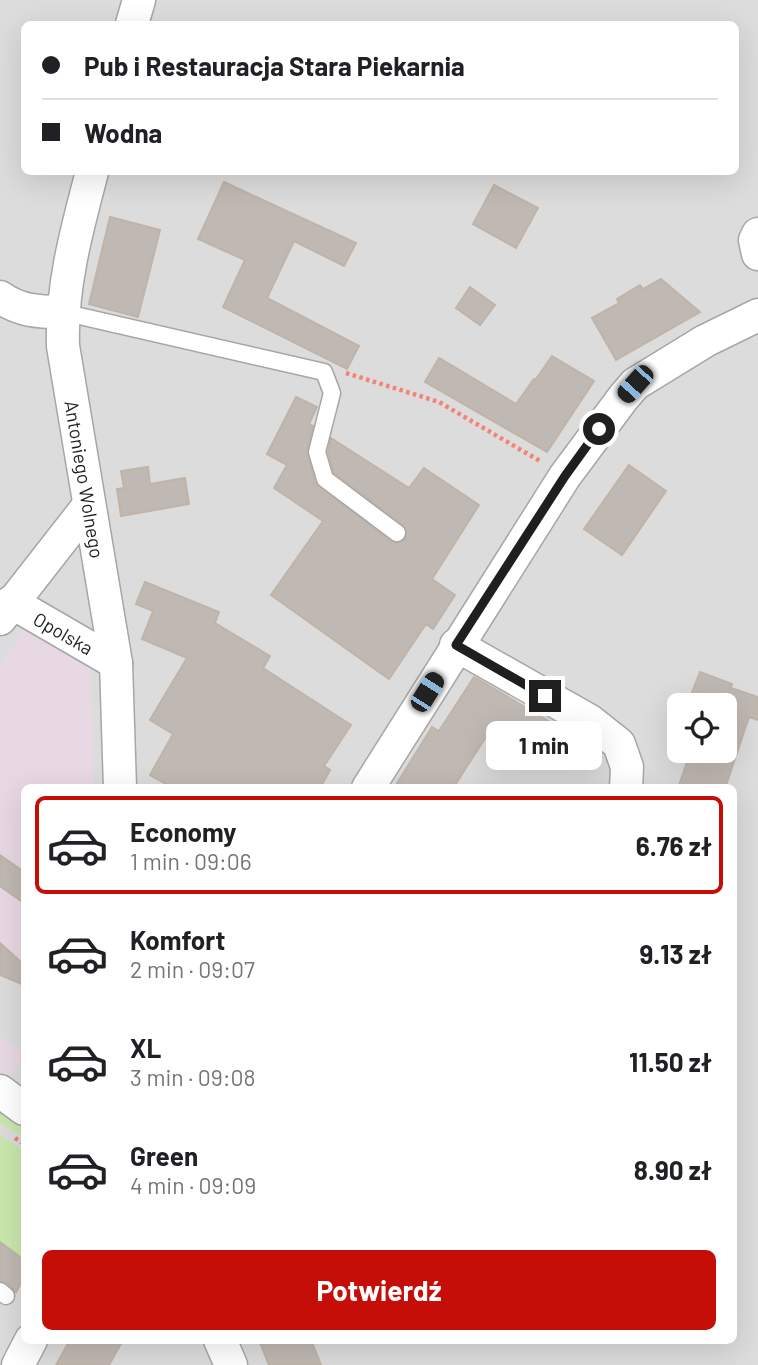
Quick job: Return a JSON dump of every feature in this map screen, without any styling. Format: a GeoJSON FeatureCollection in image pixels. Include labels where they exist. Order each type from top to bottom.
{"type":"FeatureCollection","features":[{"type":"Feature","properties":{"kind":"street"},"geometry":{"type":"LineString","coordinates":[[133,21],[139,0]]}},
{"type":"Feature","properties":{"kind":"street","name":"Antoniego Wolnego"},"geometry":{"type":"LineString","coordinates":[[91,175],[75,237],[62,312],[63,346],[116,663],[120,784]]}},
{"type":"Feature","properties":{"kind":"street"},"geometry":{"type":"LineString","coordinates":[[758,234],[755,240],[758,254]]}},
{"type":"Feature","properties":{"kind":"street"},"geometry":{"type":"LineString","coordinates":[[0,297],[14,306],[35,312],[62,312]]}},
{"type":"Feature","properties":{"kind":"street"},"geometry":{"type":"LineString","coordinates":[[370,784],[565,476],[635,384],[705,341],[758,315]]}},
{"type":"Feature","properties":{"kind":"street","name":"Opolska"},"geometry":{"type":"LineString","coordinates":[[89,505],[6,610],[116,663]]}},
{"type":"Feature","properties":{"kind":"street"},"geometry":{"type":"LineString","coordinates":[[456,645],[590,721],[619,744],[627,767],[626,784]]}},
{"type":"Feature","properties":{"kind":"street"},"geometry":{"type":"LineString","coordinates":[[0,1091],[21,1106]]}},
{"type":"Feature","properties":{"kind":"street"},"geometry":{"type":"LineString","coordinates":[[18,1365],[29,1344]]}},
{"type":"Feature","properties":{"kind":"street"},"geometry":{"type":"LineString","coordinates":[[222,1344],[230,1365]]}},
{"type":"Feature","properties":{"kind":"lane"},"geometry":{"type":"LineString","coordinates":[[62,312],[324,372],[332,393],[317,452],[325,479],[397,533]]}},
{"type":"Feature","properties":{"kind":"path"},"geometry":{"type":"LineString","coordinates":[[324,372],[351,373],[439,402],[565,476]]}},
{"type":"Feature","properties":{"kind":"shaded area"},"geometry":{"type":"Polygon","coordinates":[[[0,0],[758,0],[758,1365],[0,1365],[0,0]]]}},
{"type":"Feature","properties":{"kind":"shaded area"},"geometry":{"type":"Polygon","coordinates":[[[30,622],[90,664],[94,784],[21,784],[21,967],[4,960],[0,965],[0,665],[30,622]]]}},
{"type":"Feature","properties":{"kind":"shaded area"},"geometry":{"type":"Polygon","coordinates":[[[0,1036],[21,1052],[21,1059],[11,1077],[0,1069],[0,1036]]]}},
{"type":"Feature","properties":{"kind":"green space"},"geometry":{"type":"Polygon","coordinates":[[[0,1111],[21,1125],[21,1136],[0,1123],[0,1111]]]}},
{"type":"Feature","properties":{"kind":"green space"},"geometry":{"type":"Polygon","coordinates":[[[0,1135],[21,1149],[21,1258],[0,1242],[0,1135]]]}},
{"type":"Feature","properties":{"kind":"building"},"geometry":{"type":"Polygon","coordinates":[[[224,182],[356,243],[344,266],[294,241],[267,298],[359,346],[347,369],[223,307],[245,260],[198,239],[224,182]]]}},
{"type":"Feature","properties":{"kind":"building"},"geometry":{"type":"Polygon","coordinates":[[[494,185],[538,208],[516,248],[473,224],[494,185]]]}},
{"type":"Feature","properties":{"kind":"building"},"geometry":{"type":"Polygon","coordinates":[[[110,217],[160,230],[138,317],[89,304],[110,217]]]}},
{"type":"Feature","properties":{"kind":"building"},"geometry":{"type":"Polygon","coordinates":[[[661,279],[700,312],[616,360],[592,318],[619,303],[617,299],[640,285],[643,289],[661,279]]]}},
{"type":"Feature","properties":{"kind":"building"},"geometry":{"type":"Polygon","coordinates":[[[470,287],[495,305],[480,325],[456,308],[470,287]]]}},
{"type":"Feature","properties":{"kind":"building"},"geometry":{"type":"Polygon","coordinates":[[[552,356],[594,381],[547,452],[425,382],[439,358],[516,404],[552,356]]]}},
{"type":"Feature","properties":{"kind":"building"},"geometry":{"type":"Polygon","coordinates":[[[296,397],[317,407],[309,424],[313,426],[307,450],[315,483],[391,541],[396,543],[405,540],[406,528],[334,473],[328,452],[331,438],[409,488],[424,468],[479,505],[432,579],[455,595],[433,629],[426,624],[389,679],[271,595],[323,521],[274,488],[287,465],[267,454],[296,397]]]}},
{"type":"Feature","properties":{"kind":"building"},"geometry":{"type":"Polygon","coordinates":[[[629,465],[666,491],[622,555],[584,529],[629,465]]]}},
{"type":"Feature","properties":{"kind":"building"},"geometry":{"type":"Polygon","coordinates":[[[148,467],[150,484],[185,478],[189,504],[121,516],[117,489],[124,488],[121,471],[148,467]]]}},
{"type":"Feature","properties":{"kind":"building"},"geometry":{"type":"Polygon","coordinates":[[[145,582],[219,612],[215,623],[270,656],[263,668],[351,725],[324,766],[330,770],[322,784],[166,784],[150,775],[173,734],[150,720],[187,658],[142,639],[153,611],[136,604],[145,582]]]}},
{"type":"Feature","properties":{"kind":"building"},"geometry":{"type":"Polygon","coordinates":[[[700,672],[732,684],[728,693],[692,693],[700,672]]]}},
{"type":"Feature","properties":{"kind":"building"},"geometry":{"type":"Polygon","coordinates":[[[474,677],[574,736],[561,758],[497,720],[456,784],[396,784],[432,727],[439,731],[474,677]]]}},
{"type":"Feature","properties":{"kind":"building"},"geometry":{"type":"Polygon","coordinates":[[[731,688],[758,697],[758,720],[749,717],[737,752],[737,693],[729,693],[731,688]]]}},
{"type":"Feature","properties":{"kind":"building"},"geometry":{"type":"Polygon","coordinates":[[[687,763],[733,763],[726,784],[679,784],[687,763]]]}},
{"type":"Feature","properties":{"kind":"building"},"geometry":{"type":"Polygon","coordinates":[[[0,855],[21,870],[21,901],[0,886],[0,855]]]}},
{"type":"Feature","properties":{"kind":"building"},"geometry":{"type":"Polygon","coordinates":[[[0,943],[21,962],[21,984],[0,975],[0,943]]]}},
{"type":"Feature","properties":{"kind":"building"},"geometry":{"type":"Polygon","coordinates":[[[0,1242],[21,1258],[21,1283],[16,1292],[7,1283],[0,1281],[0,1242]]]}},
{"type":"Feature","properties":{"kind":"building"},"geometry":{"type":"Polygon","coordinates":[[[68,1344],[121,1344],[109,1365],[56,1365],[68,1344]]]}},
{"type":"Feature","properties":{"kind":"building"},"geometry":{"type":"Polygon","coordinates":[[[261,1344],[313,1344],[321,1365],[269,1365],[261,1344]]]}},
{"type":"Feature","properties":{"kind":"route"},"geometry":{"type":"LineString","coordinates":[[545,696],[456,645],[565,476],[599,429]]}}]}
